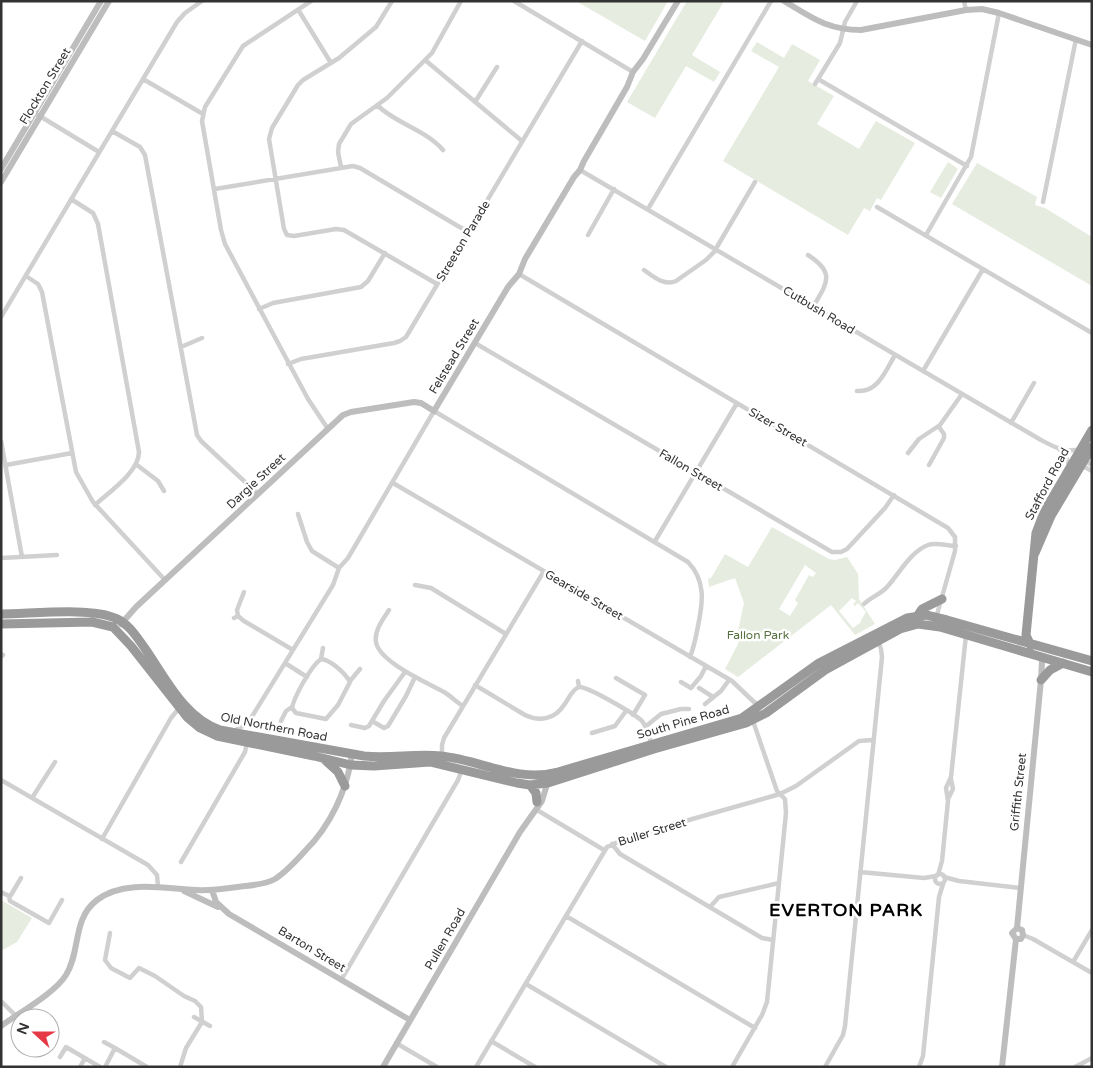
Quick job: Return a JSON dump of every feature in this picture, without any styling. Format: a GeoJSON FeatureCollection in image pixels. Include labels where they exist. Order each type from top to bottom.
{"type":"FeatureCollection","features":[{"type":"Feature","properties":{"kind":"highway","name":"Stafford Road"},"geometry":{"type":"LineString","coordinates":[[1080,461],[1092,430]]}},
{"type":"Feature","properties":{"kind":"highway","name":"Stafford Road"},"geometry":{"type":"LineString","coordinates":[[1029,643],[1027,629],[1035,553],[1034,541],[1038,525],[1080,461],[1092,447]]}},
{"type":"Feature","properties":{"kind":"highway"},"geometry":{"type":"LineString","coordinates":[[918,615],[922,609],[942,599]]}},
{"type":"Feature","properties":{"kind":"highway","name":"Old Northern Road"},"geometry":{"type":"LineString","coordinates":[[1,614],[86,612],[110,616],[122,622],[137,637],[181,700],[192,713],[211,727],[250,740],[351,765]]}},
{"type":"Feature","properties":{"kind":"highway","name":"South Pine Road"},"geometry":{"type":"LineString","coordinates":[[351,765],[374,766],[443,760],[462,769],[517,784],[530,785],[651,743],[737,720],[819,662],[895,623],[918,615],[966,634],[1092,672]]}},
{"type":"Feature","properties":{"kind":"highway"},"geometry":{"type":"LineString","coordinates":[[1,624],[92,622],[106,624],[116,629]]}},
{"type":"Feature","properties":{"kind":"highway","name":"South Pine Road"},"geometry":{"type":"LineString","coordinates":[[352,754],[380,758],[421,755],[546,779],[741,726],[753,721],[819,674],[911,624],[935,622],[1029,643],[1092,661]]}},
{"type":"Feature","properties":{"kind":"highway","name":"Old Northern Road"},"geometry":{"type":"LineString","coordinates":[[116,629],[135,650],[179,708],[196,725],[208,733],[222,738],[352,754]]}},
{"type":"Feature","properties":{"kind":"highway"},"geometry":{"type":"LineString","coordinates":[[1029,643],[1041,657]]}},
{"type":"Feature","properties":{"kind":"highway"},"geometry":{"type":"LineString","coordinates":[[1041,680],[1050,670],[1062,663]]}},
{"type":"Feature","properties":{"kind":"highway"},"geometry":{"type":"LineString","coordinates":[[321,758],[337,770],[345,786]]}},
{"type":"Feature","properties":{"kind":"highway"},"geometry":{"type":"LineString","coordinates":[[530,785],[536,792],[537,806]]}},
{"type":"Feature","properties":{"kind":"street","name":"Flockton Street"},"geometry":{"type":"LineString","coordinates":[[1,182],[101,1]]}},
{"type":"Feature","properties":{"kind":"street","name":"Flockton Street"},"geometry":{"type":"LineString","coordinates":[[1,170],[109,1]]}},
{"type":"Feature","properties":{"kind":"street"},"geometry":{"type":"LineString","coordinates":[[1,318],[179,18],[202,1]]}},
{"type":"Feature","properties":{"kind":"street"},"geometry":{"type":"LineString","coordinates":[[311,1],[299,11],[243,46],[207,104],[202,124],[225,244],[288,364],[317,415],[328,429]]}},
{"type":"Feature","properties":{"kind":"street"},"geometry":{"type":"LineString","coordinates":[[392,1],[378,24],[331,63],[300,82],[272,128],[269,143],[284,229],[287,235],[294,236],[344,230],[437,284]]}},
{"type":"Feature","properties":{"kind":"street"},"geometry":{"type":"LineString","coordinates":[[341,167],[338,152],[339,144],[349,126],[355,119],[378,106],[425,60],[438,44],[461,1]]}},
{"type":"Feature","properties":{"kind":"street"},"geometry":{"type":"LineString","coordinates":[[514,1],[633,72]]}},
{"type":"Feature","properties":{"kind":"street","name":"Felstead Street"},"geometry":{"type":"LineString","coordinates":[[232,733],[248,723],[333,585],[339,568],[348,558],[394,483],[434,411],[508,287],[519,274],[525,259],[574,176],[580,170],[627,87],[633,72],[678,1]]}},
{"type":"Feature","properties":{"kind":"street"},"geometry":{"type":"LineString","coordinates":[[648,209],[771,1]]}},
{"type":"Feature","properties":{"kind":"street"},"geometry":{"type":"LineString","coordinates":[[784,1],[819,22],[843,29],[861,30],[966,10],[982,9],[1092,45]]}},
{"type":"Feature","properties":{"kind":"street"},"geometry":{"type":"LineString","coordinates":[[815,84],[840,42],[845,22],[857,1]]}},
{"type":"Feature","properties":{"kind":"street"},"geometry":{"type":"LineString","coordinates":[[964,1],[966,10]]}},
{"type":"Feature","properties":{"kind":"street"},"geometry":{"type":"LineString","coordinates":[[299,11],[331,63]]}},
{"type":"Feature","properties":{"kind":"street"},"geometry":{"type":"LineString","coordinates":[[926,235],[967,166],[972,153],[999,13]]}},
{"type":"Feature","properties":{"kind":"street"},"geometry":{"type":"LineString","coordinates":[[1043,202],[1076,39]]}},
{"type":"Feature","properties":{"kind":"street","name":"Streeton Parade"},"geometry":{"type":"LineString","coordinates":[[288,364],[301,359],[400,341],[406,337],[582,41]]}},
{"type":"Feature","properties":{"kind":"street"},"geometry":{"type":"LineString","coordinates":[[425,60],[522,141]]}},
{"type":"Feature","properties":{"kind":"street"},"geometry":{"type":"LineString","coordinates":[[475,102],[496,67]]}},
{"type":"Feature","properties":{"kind":"street"},"geometry":{"type":"LineString","coordinates":[[143,79],[203,114]]}},
{"type":"Feature","properties":{"kind":"street"},"geometry":{"type":"LineString","coordinates":[[818,79],[967,166]]}},
{"type":"Feature","properties":{"kind":"street"},"geometry":{"type":"LineString","coordinates":[[378,106],[436,143],[443,150]]}},
{"type":"Feature","properties":{"kind":"street"},"geometry":{"type":"LineString","coordinates":[[37,115],[100,152]]}},
{"type":"Feature","properties":{"kind":"street"},"geometry":{"type":"LineString","coordinates":[[112,130],[140,147],[145,155],[197,435],[201,441],[258,494]]}},
{"type":"Feature","properties":{"kind":"street"},"geometry":{"type":"LineString","coordinates":[[215,189],[353,166],[360,168],[468,232]]}},
{"type":"Feature","properties":{"kind":"street","name":"Cutbush Road"},"geometry":{"type":"LineString","coordinates":[[580,170],[1011,423],[1059,449],[1070,451],[1080,461]]}},
{"type":"Feature","properties":{"kind":"street"},"geometry":{"type":"LineString","coordinates":[[644,270],[663,282],[673,283],[706,260],[716,249],[755,182]]}},
{"type":"Feature","properties":{"kind":"street"},"geometry":{"type":"LineString","coordinates":[[588,235],[614,190]]}},
{"type":"Feature","properties":{"kind":"street"},"geometry":{"type":"LineString","coordinates":[[72,199],[93,213],[98,224],[139,457],[137,465],[131,472],[95,505]]}},
{"type":"Feature","properties":{"kind":"street"},"geometry":{"type":"LineString","coordinates":[[877,206],[1092,333]]}},
{"type":"Feature","properties":{"kind":"street"},"geometry":{"type":"LineString","coordinates":[[259,308],[273,303],[361,287],[368,281],[385,253]]}},
{"type":"Feature","properties":{"kind":"street"},"geometry":{"type":"LineString","coordinates":[[808,255],[822,265],[827,278],[826,284],[813,307]]}},
{"type":"Feature","properties":{"kind":"street"},"geometry":{"type":"LineString","coordinates":[[923,371],[983,269]]}},
{"type":"Feature","properties":{"kind":"street","name":"Sizer Street"},"geometry":{"type":"LineString","coordinates":[[519,274],[948,528],[954,537],[956,546]]}},
{"type":"Feature","properties":{"kind":"street"},"geometry":{"type":"LineString","coordinates":[[26,276],[42,288],[76,472],[87,495],[95,505],[165,580]]}},
{"type":"Feature","properties":{"kind":"street"},"geometry":{"type":"LineString","coordinates":[[180,347],[202,338]]}},
{"type":"Feature","properties":{"kind":"street","name":"Fallon Street"},"geometry":{"type":"LineString","coordinates":[[475,342],[836,553],[842,552],[847,548],[886,508],[894,495]]}},
{"type":"Feature","properties":{"kind":"street"},"geometry":{"type":"LineString","coordinates":[[857,390],[865,390],[877,384],[895,355]]}},
{"type":"Feature","properties":{"kind":"street"},"geometry":{"type":"LineString","coordinates":[[1011,423],[1034,383]]}},
{"type":"Feature","properties":{"kind":"street"},"geometry":{"type":"LineString","coordinates":[[908,453],[918,439],[938,427],[962,394]]}},
{"type":"Feature","properties":{"kind":"street","name":"Dargie Street"},"geometry":{"type":"LineString","coordinates":[[116,629],[165,580],[328,429],[347,414],[409,402],[419,402],[434,411]]}},
{"type":"Feature","properties":{"kind":"street"},"geometry":{"type":"LineString","coordinates":[[655,542],[737,403]]}},
{"type":"Feature","properties":{"kind":"street"},"geometry":{"type":"LineString","coordinates":[[434,411],[688,562],[695,570],[701,582],[703,593],[702,607],[690,657]]}},
{"type":"Feature","properties":{"kind":"street"},"geometry":{"type":"LineString","coordinates":[[929,465],[944,438],[944,434],[938,427]]}},
{"type":"Feature","properties":{"kind":"street"},"geometry":{"type":"LineString","coordinates":[[1,441],[22,557]]}},
{"type":"Feature","properties":{"kind":"street"},"geometry":{"type":"LineString","coordinates":[[1059,449],[1066,457],[1080,461],[1092,471]]}},
{"type":"Feature","properties":{"kind":"street"},"geometry":{"type":"LineString","coordinates":[[6,464],[72,453]]}},
{"type":"Feature","properties":{"kind":"street"},"geometry":{"type":"LineString","coordinates":[[137,465],[158,481],[164,491]]}},
{"type":"Feature","properties":{"kind":"street","name":"Gearside Street"},"geometry":{"type":"LineString","coordinates":[[394,483],[706,666],[739,687],[754,702],[772,709]]}},
{"type":"Feature","properties":{"kind":"street"},"geometry":{"type":"LineString","coordinates":[[298,514],[312,551],[339,568]]}},
{"type":"Feature","properties":{"kind":"street"},"geometry":{"type":"LineString","coordinates":[[864,604],[886,588],[908,561],[925,546],[933,544],[956,546],[935,622]]}},
{"type":"Feature","properties":{"kind":"street"},"geometry":{"type":"LineString","coordinates":[[1,558],[56,555]]}},
{"type":"Feature","properties":{"kind":"street"},"geometry":{"type":"LineString","coordinates":[[443,760],[443,740],[544,571]]}},
{"type":"Feature","properties":{"kind":"street"},"geometry":{"type":"LineString","coordinates":[[415,585],[431,588],[506,634]]}},
{"type":"Feature","properties":{"kind":"street"},"geometry":{"type":"LineString","coordinates":[[244,592],[236,617],[293,650]]}},
{"type":"Feature","properties":{"kind":"street"},"geometry":{"type":"LineString","coordinates":[[389,610],[379,626],[376,643],[383,654],[405,672],[446,694],[463,706]]}},
{"type":"Feature","properties":{"kind":"street"},"geometry":{"type":"LineString","coordinates":[[919,1067],[923,1054],[939,897],[944,880],[942,861],[948,800],[953,788],[951,777],[966,634]]}},
{"type":"Feature","properties":{"kind":"street"},"geometry":{"type":"LineString","coordinates":[[825,1067],[844,1031],[882,657],[882,649],[878,641]]}},
{"type":"Feature","properties":{"kind":"street"},"geometry":{"type":"LineString","coordinates":[[281,721],[286,711],[292,707],[315,664],[321,659],[323,648]]}},
{"type":"Feature","properties":{"kind":"street","name":"Griffith Street"},"geometry":{"type":"LineString","coordinates":[[1017,928],[1041,680],[1041,657]]}},
{"type":"Feature","properties":{"kind":"street"},"geometry":{"type":"LineString","coordinates":[[321,659],[334,665],[350,681]]}},
{"type":"Feature","properties":{"kind":"street"},"geometry":{"type":"LineString","coordinates":[[285,663],[307,677]]}},
{"type":"Feature","properties":{"kind":"street"},"geometry":{"type":"LineString","coordinates":[[681,682],[691,688],[701,676],[706,666]]}},
{"type":"Feature","properties":{"kind":"street"},"geometry":{"type":"LineString","coordinates":[[292,707],[296,712],[328,722],[350,681],[360,669]]}},
{"type":"Feature","properties":{"kind":"street"},"geometry":{"type":"LineString","coordinates":[[351,725],[365,728],[372,721],[387,696],[405,672]]}},
{"type":"Feature","properties":{"kind":"street"},"geometry":{"type":"LineString","coordinates":[[372,721],[383,728],[388,726],[415,677]]}},
{"type":"Feature","properties":{"kind":"street"},"geometry":{"type":"LineString","coordinates":[[616,678],[645,695],[633,715]]}},
{"type":"Feature","properties":{"kind":"street"},"geometry":{"type":"LineString","coordinates":[[705,704],[721,691],[729,680]]}},
{"type":"Feature","properties":{"kind":"street"},"geometry":{"type":"LineString","coordinates":[[475,685],[525,715],[542,719],[552,716],[560,710],[578,684],[641,720],[646,727],[651,743]]}},
{"type":"Feature","properties":{"kind":"street"},"geometry":{"type":"LineString","coordinates":[[699,688],[713,697]]}},
{"type":"Feature","properties":{"kind":"street"},"geometry":{"type":"LineString","coordinates":[[102,838],[172,715],[179,708]]}},
{"type":"Feature","properties":{"kind":"street"},"geometry":{"type":"LineString","coordinates":[[646,727],[661,714],[688,709]]}},
{"type":"Feature","properties":{"kind":"street"},"geometry":{"type":"LineString","coordinates":[[592,733],[615,726],[626,711]]}},
{"type":"Feature","properties":{"kind":"street"},"geometry":{"type":"LineString","coordinates":[[732,1067],[762,1015],[767,1002],[786,804],[784,798],[777,791],[766,764],[753,721]]}},
{"type":"Feature","properties":{"kind":"street"},"geometry":{"type":"LineString","coordinates":[[181,862],[245,752],[250,740],[248,723]]}},
{"type":"Feature","properties":{"kind":"street","name":"Buller Street"},"geometry":{"type":"LineString","coordinates":[[476,1067],[604,850],[612,844],[629,837],[780,794],[796,786],[859,741],[873,740]]}},
{"type":"Feature","properties":{"kind":"street"},"geometry":{"type":"LineString","coordinates":[[27,1008],[60,983],[70,965],[80,921],[97,900],[106,894],[118,890],[158,886],[212,890],[264,884],[284,872],[324,830],[345,786],[352,754]]}},
{"type":"Feature","properties":{"kind":"street"},"geometry":{"type":"LineString","coordinates":[[32,798],[55,762]]}},
{"type":"Feature","properties":{"kind":"street"},"geometry":{"type":"LineString","coordinates":[[341,980],[458,780],[462,769]]}},
{"type":"Feature","properties":{"kind":"street","name":"Pullen Road"},"geometry":{"type":"LineString","coordinates":[[383,1067],[537,806],[546,779]]}},
{"type":"Feature","properties":{"kind":"street"},"geometry":{"type":"LineString","coordinates":[[1,780],[148,865],[154,870],[158,886]]}},
{"type":"Feature","properties":{"kind":"street"},"geometry":{"type":"LineString","coordinates":[[537,806],[604,850]]}},
{"type":"Feature","properties":{"kind":"street"},"geometry":{"type":"LineString","coordinates":[[612,844],[620,854],[710,908],[762,938],[773,940]]}},
{"type":"Feature","properties":{"kind":"street"},"geometry":{"type":"LineString","coordinates":[[939,897],[936,883],[942,861]]}},
{"type":"Feature","properties":{"kind":"street"},"geometry":{"type":"LineString","coordinates":[[860,872],[924,878],[937,876],[944,880]]}},
{"type":"Feature","properties":{"kind":"street"},"geometry":{"type":"LineString","coordinates":[[9,896],[21,878]]}},
{"type":"Feature","properties":{"kind":"street"},"geometry":{"type":"LineString","coordinates":[[924,878],[936,883],[944,880],[1020,888]]}},
{"type":"Feature","properties":{"kind":"street"},"geometry":{"type":"LineString","coordinates":[[710,908],[719,897],[778,883]]}},
{"type":"Feature","properties":{"kind":"street","name":"Barton Street"},"geometry":{"type":"LineString","coordinates":[[180,889],[222,909],[410,1020]]}},
{"type":"Feature","properties":{"kind":"street"},"geometry":{"type":"LineString","coordinates":[[212,890],[214,900],[222,909]]}},
{"type":"Feature","properties":{"kind":"street"},"geometry":{"type":"LineString","coordinates":[[1,892],[9,896],[10,901],[49,923],[62,900]]}},
{"type":"Feature","properties":{"kind":"street"},"geometry":{"type":"LineString","coordinates":[[566,916],[755,1028]]}},
{"type":"Feature","properties":{"kind":"street"},"geometry":{"type":"LineString","coordinates":[[1002,1067],[1016,940],[1012,933],[1014,930],[1017,928],[1022,930],[1023,935],[1092,973]]}},
{"type":"Feature","properties":{"kind":"street"},"geometry":{"type":"LineString","coordinates":[[1073,962],[1092,930]]}},
{"type":"Feature","properties":{"kind":"street"},"geometry":{"type":"LineString","coordinates":[[110,933],[106,958],[109,967],[128,978],[132,978],[139,968],[197,1002],[202,1012],[202,1022],[186,1048],[180,1067]]}},
{"type":"Feature","properties":{"kind":"street"},"geometry":{"type":"LineString","coordinates":[[1016,940],[1020,939],[1023,935]]}},
{"type":"Feature","properties":{"kind":"street"},"geometry":{"type":"LineString","coordinates":[[526,984],[666,1067]]}},
{"type":"Feature","properties":{"kind":"street"},"geometry":{"type":"LineString","coordinates":[[1,1001],[10,1010]]}},
{"type":"Feature","properties":{"kind":"street"},"geometry":{"type":"LineString","coordinates":[[194,1017],[210,1026]]}},
{"type":"Feature","properties":{"kind":"street"},"geometry":{"type":"LineString","coordinates":[[491,1041],[535,1067]]}},
{"type":"Feature","properties":{"kind":"street"},"geometry":{"type":"LineString","coordinates":[[104,1042],[147,1067]]}},
{"type":"Feature","properties":{"kind":"street"},"geometry":{"type":"LineString","coordinates":[[396,1043],[437,1067]]}},
{"type":"Feature","properties":{"kind":"street"},"geometry":{"type":"LineString","coordinates":[[60,1057],[66,1047],[100,1067]]}},
{"type":"Feature","properties":{"kind":"street"},"geometry":{"type":"LineString","coordinates":[[105,1067],[115,1048]]}},
{"type":"Feature","properties":{"kind":"street"},"geometry":{"type":"LineString","coordinates":[[80,1067],[85,1058]]}},
{"type":"Feature","properties":{"kind":"street"},"geometry":{"type":"LineString","coordinates":[[1075,1067],[1092,1058]]}},
{"type":"Feature","properties":{"kind":"green space"},"geometry":{"type":"Polygon","coordinates":[[[576,1],[668,1],[645,41],[576,1]]]}},
{"type":"Feature","properties":{"kind":"green space"},"geometry":{"type":"Polygon","coordinates":[[[687,1],[720,1],[723,3],[692,55],[720,72],[714,82],[686,66],[655,118],[627,102],[687,1]]]}},
{"type":"Feature","properties":{"kind":"green space"},"geometry":{"type":"Polygon","coordinates":[[[757,42],[784,58],[792,44],[820,60],[808,81],[834,96],[817,124],[859,149],[876,121],[915,143],[881,200],[877,198],[870,211],[864,208],[848,235],[723,161],[779,67],[751,51],[757,42]]]}},
{"type":"Feature","properties":{"kind":"green space"},"geometry":{"type":"Polygon","coordinates":[[[948,162],[958,169],[941,198],[930,192],[948,162]]]}},
{"type":"Feature","properties":{"kind":"green space"},"geometry":{"type":"Polygon","coordinates":[[[977,163],[1037,197],[1035,205],[1045,208],[1092,237],[1092,286],[952,204],[977,163]]]}},
{"type":"Feature","properties":{"kind":"green space","name":"Fallon Park"},"geometry":{"type":"Polygon","coordinates":[[[772,527],[829,559],[835,560],[847,557],[858,574],[859,599],[875,624],[855,635],[831,605],[738,677],[725,669],[739,642],[736,640],[744,603],[735,578],[709,587],[708,579],[711,578],[725,554],[748,567],[772,527]],[[805,565],[779,609],[790,616],[798,603],[795,600],[809,575],[813,577],[816,573],[805,565]],[[852,598],[839,611],[853,628],[861,622],[866,612],[858,603],[855,606],[853,604],[856,601],[852,598]]]}},
{"type":"Feature","properties":{"kind":"green space"},"geometry":{"type":"Polygon","coordinates":[[[1,900],[32,918],[17,942],[1,951],[1,900]]]}},
{"type":"Feature","properties":{"kind":"district","name":"EVERTON PARK"},"geometry":{"type":"Point","coordinates":[846,910]}}]}
